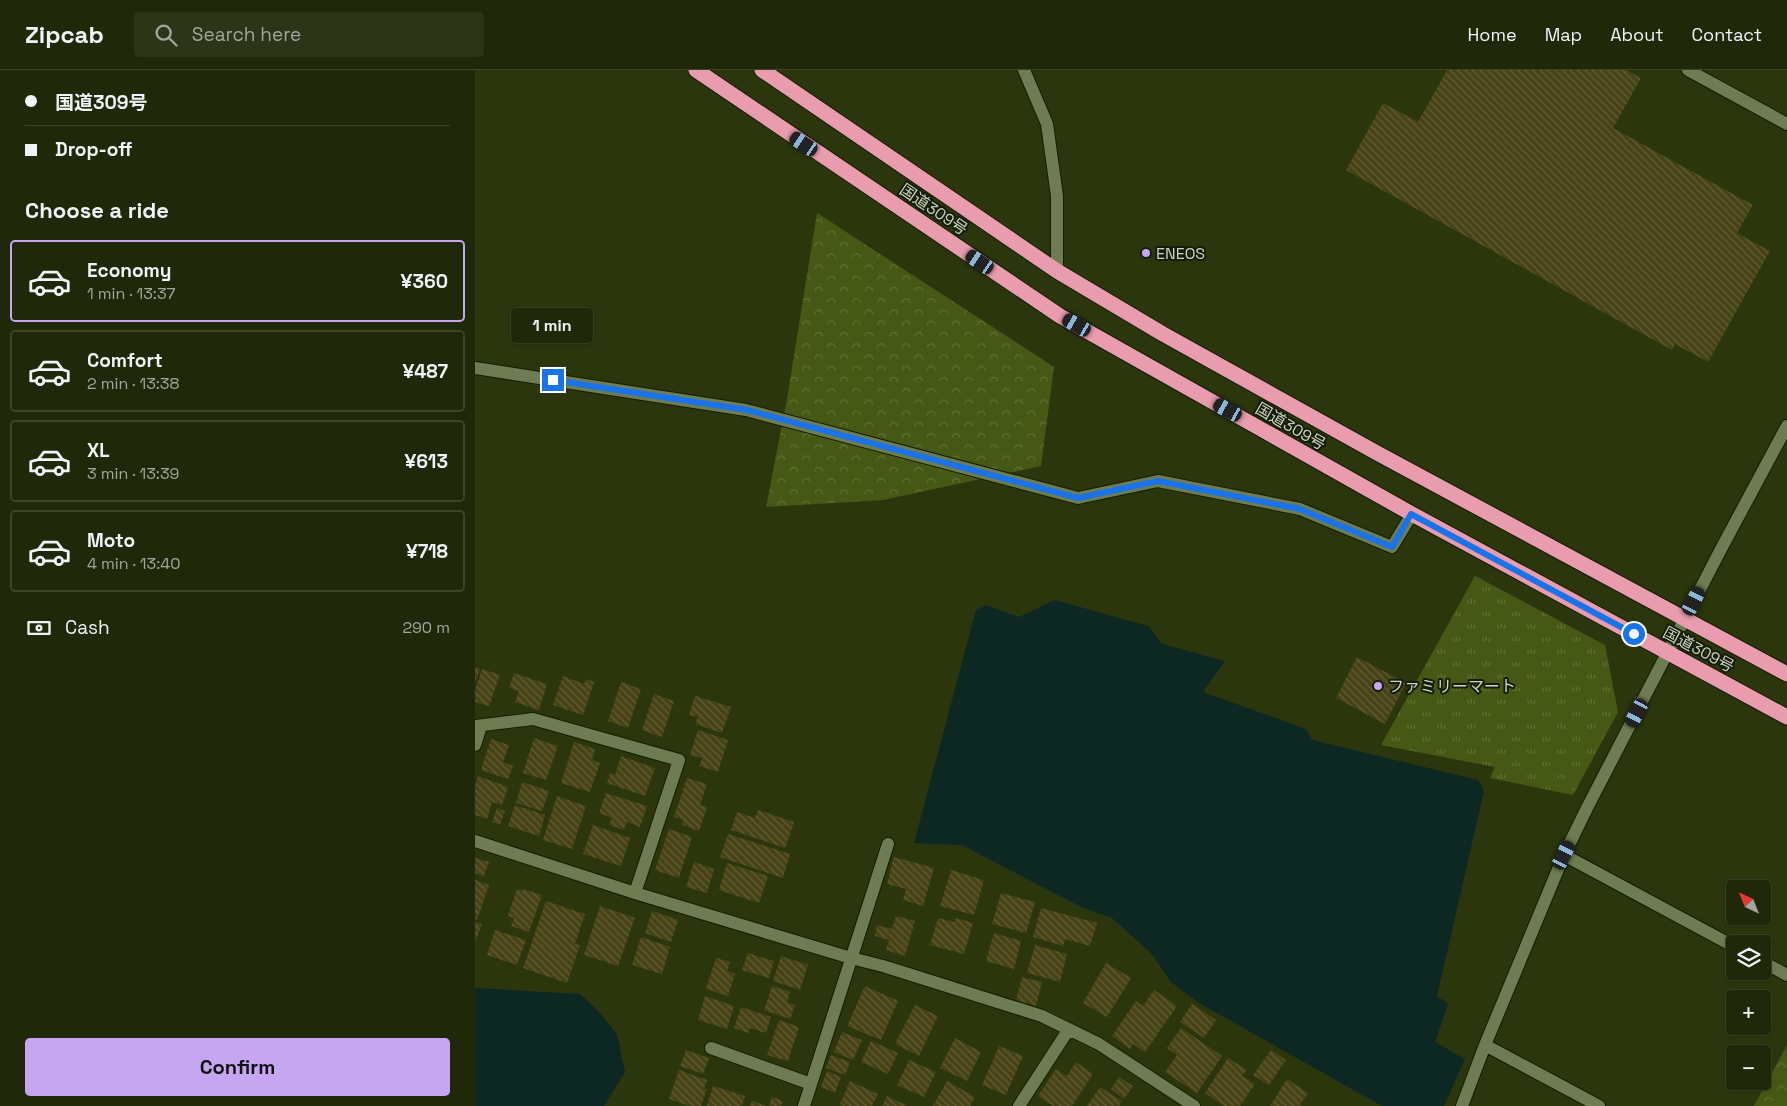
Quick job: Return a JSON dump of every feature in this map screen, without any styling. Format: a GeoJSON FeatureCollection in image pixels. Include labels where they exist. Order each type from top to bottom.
{"type":"FeatureCollection","features":[{"type":"Feature","properties":{"kind":"highway","name":"国道309号"},"geometry":{"type":"LineString","coordinates":[[696,70],[1060,316],[1411,514],[1787,717]]}},
{"type":"Feature","properties":{"kind":"highway","name":"国道309号"},"geometry":{"type":"LineString","coordinates":[[762,70],[1057,271],[1163,334],[1787,674]]}},
{"type":"Feature","properties":{"kind":"street"},"geometry":{"type":"LineString","coordinates":[[1024,70],[1047,124],[1057,196],[1057,271]]}},
{"type":"Feature","properties":{"kind":"street"},"geometry":{"type":"LineString","coordinates":[[1687,70],[1787,124]]}},
{"type":"Feature","properties":{"kind":"street"},"geometry":{"type":"LineString","coordinates":[[475,368],[747,410],[1078,498],[1158,481],[1300,509],[1392,547],[1411,514]]}},
{"type":"Feature","properties":{"kind":"street"},"geometry":{"type":"LineString","coordinates":[[1462,1106],[1485,1045],[1564,855],[1787,426]]}},
{"type":"Feature","properties":{"kind":"street"},"geometry":{"type":"LineString","coordinates":[[475,745],[478,726],[533,720],[679,760],[635,893]]}},
{"type":"Feature","properties":{"kind":"street"},"geometry":{"type":"LineString","coordinates":[[475,841],[635,893],[883,966],[1042,1016],[1099,1044],[1194,1106]]}},
{"type":"Feature","properties":{"kind":"street"},"geometry":{"type":"LineString","coordinates":[[804,1106],[889,844]]}},
{"type":"Feature","properties":{"kind":"street"},"geometry":{"type":"LineString","coordinates":[[1564,855],[1726,942]]}},
{"type":"Feature","properties":{"kind":"street"},"geometry":{"type":"LineString","coordinates":[[1771,966],[1787,975]]}},
{"type":"Feature","properties":{"kind":"street"},"geometry":{"type":"LineString","coordinates":[[1019,1106],[1069,1029]]}},
{"type":"Feature","properties":{"kind":"street"},"geometry":{"type":"LineString","coordinates":[[1485,1045],[1599,1106]]}},
{"type":"Feature","properties":{"kind":"street"},"geometry":{"type":"LineString","coordinates":[[711,1048],[811,1084]]}},
{"type":"Feature","properties":{"kind":"green space"},"geometry":{"type":"Polygon","coordinates":[[[817,213],[1054,367],[1041,466],[883,500],[766,507],[787,399],[817,213]]]}},
{"type":"Feature","properties":{"kind":"green space"},"geometry":{"type":"Polygon","coordinates":[[[1475,576],[1605,645],[1618,712],[1573,795],[1490,778],[1495,767],[1381,745],[1475,576]]]}},
{"type":"Feature","properties":{"kind":"green space"},"geometry":{"type":"Polygon","coordinates":[[[1787,1045],[1787,1106],[1754,1106],[1763,1090],[1771,1090],[1771,1075],[1787,1045]]]}},
{"type":"Feature","properties":{"kind":"water"},"geometry":{"type":"Polygon","coordinates":[[[1055,600],[1148,626],[1162,644],[1225,661],[1203,692],[1306,729],[1312,740],[1478,780],[1484,791],[1437,996],[1448,1004],[1435,1042],[1465,1059],[1444,1106],[1382,1106],[1199,1003],[1171,982],[1151,953],[1112,918],[1081,907],[962,845],[914,843],[976,610],[986,605],[1019,617],[1055,600]]]}},
{"type":"Feature","properties":{"kind":"water"},"geometry":{"type":"Polygon","coordinates":[[[475,988],[580,994],[599,1012],[617,1034],[625,1072],[604,1106],[475,1106],[475,988]]]}},
{"type":"Feature","properties":{"kind":"building"},"geometry":{"type":"Polygon","coordinates":[[[1447,70],[1626,70],[1641,78],[1613,128],[1753,205],[1737,233],[1770,251],[1708,362],[1675,344],[1672,350],[1346,170],[1383,103],[1418,122],[1447,70]]]}},
{"type":"Feature","properties":{"kind":"building"},"geometry":{"type":"Polygon","coordinates":[[[1357,657],[1406,683],[1385,724],[1336,698],[1357,657]]]}},
{"type":"Feature","properties":{"kind":"building"},"geometry":{"type":"Polygon","coordinates":[[[475,667],[480,669],[475,682],[475,667]]]}},
{"type":"Feature","properties":{"kind":"building"},"geometry":{"type":"Polygon","coordinates":[[[482,669],[500,675],[489,706],[475,702],[475,690],[482,669]]]}},
{"type":"Feature","properties":{"kind":"building"},"geometry":{"type":"Polygon","coordinates":[[[514,673],[547,684],[539,710],[515,702],[519,691],[509,688],[514,673]]]}},
{"type":"Feature","properties":{"kind":"building"},"geometry":{"type":"Polygon","coordinates":[[[563,676],[584,684],[586,679],[594,682],[583,715],[553,705],[563,676]]]}},
{"type":"Feature","properties":{"kind":"building"},"geometry":{"type":"Polygon","coordinates":[[[621,682],[641,689],[628,728],[608,721],[621,682]]]}},
{"type":"Feature","properties":{"kind":"building"},"geometry":{"type":"Polygon","coordinates":[[[654,694],[674,701],[662,737],[642,730],[654,694]]]}},
{"type":"Feature","properties":{"kind":"building"},"geometry":{"type":"Polygon","coordinates":[[[695,696],[731,707],[722,733],[695,724],[698,717],[689,715],[695,696]]]}},
{"type":"Feature","properties":{"kind":"building"},"geometry":{"type":"Polygon","coordinates":[[[698,730],[728,740],[718,772],[699,766],[702,758],[690,755],[698,730]]]}},
{"type":"Feature","properties":{"kind":"building"},"geometry":{"type":"Polygon","coordinates":[[[534,738],[558,746],[546,780],[523,773],[534,738]]]}},
{"type":"Feature","properties":{"kind":"building"},"geometry":{"type":"Polygon","coordinates":[[[491,739],[509,745],[503,762],[513,766],[508,779],[481,770],[491,739]]]}},
{"type":"Feature","properties":{"kind":"building"},"geometry":{"type":"Polygon","coordinates":[[[574,742],[595,749],[592,760],[600,763],[590,792],[561,783],[574,742]]]}},
{"type":"Feature","properties":{"kind":"building"},"geometry":{"type":"Polygon","coordinates":[[[621,756],[655,768],[645,796],[607,783],[610,773],[615,775],[621,756]]]}},
{"type":"Feature","properties":{"kind":"building"},"geometry":{"type":"Polygon","coordinates":[[[478,776],[508,787],[502,805],[492,802],[487,819],[475,815],[475,786],[478,776]]]}},
{"type":"Feature","properties":{"kind":"building"},"geometry":{"type":"Polygon","coordinates":[[[687,778],[707,784],[700,805],[707,807],[699,831],[682,825],[683,820],[674,817],[687,778]]]}},
{"type":"Feature","properties":{"kind":"building"},"geometry":{"type":"Polygon","coordinates":[[[522,782],[549,791],[542,811],[516,803],[522,782]]]}},
{"type":"Feature","properties":{"kind":"building"},"geometry":{"type":"Polygon","coordinates":[[[606,793],[647,806],[640,827],[627,822],[624,830],[609,825],[612,818],[599,813],[606,793]]]}},
{"type":"Feature","properties":{"kind":"building"},"geometry":{"type":"Polygon","coordinates":[[[557,796],[586,806],[572,849],[543,840],[557,796]]]}},
{"type":"Feature","properties":{"kind":"building"},"geometry":{"type":"Polygon","coordinates":[[[515,805],[545,815],[539,836],[508,826],[515,805]]]}},
{"type":"Feature","properties":{"kind":"building"},"geometry":{"type":"Polygon","coordinates":[[[497,808],[505,811],[500,825],[492,822],[497,808]]]}},
{"type":"Feature","properties":{"kind":"building"},"geometry":{"type":"Polygon","coordinates":[[[758,810],[794,822],[785,848],[731,830],[737,812],[755,818],[758,810]]]}},
{"type":"Feature","properties":{"kind":"building"},"geometry":{"type":"Polygon","coordinates":[[[593,825],[630,838],[621,866],[583,854],[593,825]]]}},
{"type":"Feature","properties":{"kind":"building"},"geometry":{"type":"Polygon","coordinates":[[[669,829],[692,837],[679,878],[655,870],[669,829]]]}},
{"type":"Feature","properties":{"kind":"building"},"geometry":{"type":"Polygon","coordinates":[[[728,834],[790,854],[783,878],[720,857],[728,834]]]}},
{"type":"Feature","properties":{"kind":"building"},"geometry":{"type":"Polygon","coordinates":[[[894,857],[934,868],[923,906],[903,900],[906,889],[887,884],[894,857]]]}},
{"type":"Feature","properties":{"kind":"building"},"geometry":{"type":"Polygon","coordinates":[[[475,858],[489,862],[484,876],[475,873],[475,858]]]}},
{"type":"Feature","properties":{"kind":"building"},"geometry":{"type":"Polygon","coordinates":[[[694,862],[714,869],[707,893],[686,887],[694,862]]]}},
{"type":"Feature","properties":{"kind":"building"},"geometry":{"type":"Polygon","coordinates":[[[727,863],[768,876],[759,903],[719,890],[727,863]]]}},
{"type":"Feature","properties":{"kind":"building"},"geometry":{"type":"Polygon","coordinates":[[[951,870],[984,880],[974,915],[940,906],[951,870]]]}},
{"type":"Feature","properties":{"kind":"building"},"geometry":{"type":"Polygon","coordinates":[[[475,880],[489,885],[477,920],[475,919],[475,880]]]}},
{"type":"Feature","properties":{"kind":"building"},"geometry":{"type":"Polygon","coordinates":[[[517,889],[542,895],[529,932],[511,926],[514,918],[508,916],[517,889]]]}},
{"type":"Feature","properties":{"kind":"building"},"geometry":{"type":"Polygon","coordinates":[[[1001,893],[1035,902],[1026,933],[992,924],[1001,893]]]}},
{"type":"Feature","properties":{"kind":"building"},"geometry":{"type":"Polygon","coordinates":[[[546,901],[585,914],[575,944],[580,945],[567,983],[523,968],[546,901]]]}},
{"type":"Feature","properties":{"kind":"building"},"geometry":{"type":"Polygon","coordinates":[[[600,906],[635,918],[618,966],[584,955],[600,906]]]}},
{"type":"Feature","properties":{"kind":"building"},"geometry":{"type":"Polygon","coordinates":[[[1041,908],[1097,923],[1090,946],[1065,939],[1063,946],[1033,937],[1041,908]]]}},
{"type":"Feature","properties":{"kind":"building"},"geometry":{"type":"Polygon","coordinates":[[[652,911],[678,920],[671,942],[645,933],[652,911]]]}},
{"type":"Feature","properties":{"kind":"building"},"geometry":{"type":"Polygon","coordinates":[[[896,916],[915,921],[905,956],[886,950],[889,940],[875,936],[877,925],[892,929],[896,916]]]}},
{"type":"Feature","properties":{"kind":"building"},"geometry":{"type":"Polygon","coordinates":[[[938,918],[954,922],[956,918],[973,923],[964,954],[930,945],[938,918]]]}},
{"type":"Feature","properties":{"kind":"building"},"geometry":{"type":"Polygon","coordinates":[[[475,922],[482,924],[475,942],[475,922]]]}},
{"type":"Feature","properties":{"kind":"building"},"geometry":{"type":"Polygon","coordinates":[[[495,930],[526,940],[517,965],[487,955],[495,930]]]}},
{"type":"Feature","properties":{"kind":"building"},"geometry":{"type":"Polygon","coordinates":[[[994,933],[1021,941],[1014,969],[986,961],[994,933]]]}},
{"type":"Feature","properties":{"kind":"building"},"geometry":{"type":"Polygon","coordinates":[[[641,937],[670,947],[662,974],[632,965],[641,937]]]}},
{"type":"Feature","properties":{"kind":"building"},"geometry":{"type":"Polygon","coordinates":[[[1035,945],[1067,954],[1060,982],[1027,973],[1035,945]]]}},
{"type":"Feature","properties":{"kind":"building"},"geometry":{"type":"Polygon","coordinates":[[[748,953],[774,961],[769,978],[742,970],[748,953]]]}},
{"type":"Feature","properties":{"kind":"building"},"geometry":{"type":"Polygon","coordinates":[[[781,956],[808,965],[800,990],[773,981],[781,956]]]}},
{"type":"Feature","properties":{"kind":"building"},"geometry":{"type":"Polygon","coordinates":[[[716,958],[730,962],[727,971],[735,974],[728,996],[706,989],[716,958]]]}},
{"type":"Feature","properties":{"kind":"building"},"geometry":{"type":"Polygon","coordinates":[[[1106,963],[1131,978],[1107,1017],[1083,1003],[1106,963]]]}},
{"type":"Feature","properties":{"kind":"building"},"geometry":{"type":"Polygon","coordinates":[[[1022,977],[1042,982],[1036,1006],[1016,1000],[1022,977]]]}},
{"type":"Feature","properties":{"kind":"building"},"geometry":{"type":"Polygon","coordinates":[[[772,986],[790,992],[787,1002],[795,1005],[790,1019],[764,1010],[772,986]]]}},
{"type":"Feature","properties":{"kind":"building"},"geometry":{"type":"Polygon","coordinates":[[[865,986],[898,1001],[881,1040],[847,1026],[865,986]]]}},
{"type":"Feature","properties":{"kind":"building"},"geometry":{"type":"Polygon","coordinates":[[[1154,990],[1177,1006],[1145,1052],[1133,1044],[1130,1049],[1112,1036],[1136,1001],[1143,1006],[1154,990]]]}},
{"type":"Feature","properties":{"kind":"building"},"geometry":{"type":"Polygon","coordinates":[[[705,996],[734,1006],[727,1029],[698,1020],[705,996]]]}},
{"type":"Feature","properties":{"kind":"building"},"geometry":{"type":"Polygon","coordinates":[[[1192,1004],[1216,1020],[1204,1038],[1180,1022],[1192,1004]]]}},
{"type":"Feature","properties":{"kind":"building"},"geometry":{"type":"Polygon","coordinates":[[[915,1005],[938,1016],[919,1056],[895,1044],[915,1005]]]}},
{"type":"Feature","properties":{"kind":"building"},"geometry":{"type":"Polygon","coordinates":[[[741,1007],[771,1017],[766,1033],[750,1028],[748,1033],[734,1028],[741,1007]]]}},
{"type":"Feature","properties":{"kind":"building"},"geometry":{"type":"Polygon","coordinates":[[[779,1020],[799,1027],[788,1061],[767,1055],[779,1020]]]}},
{"type":"Feature","properties":{"kind":"building"},"geometry":{"type":"Polygon","coordinates":[[[1181,1028],[1222,1056],[1197,1093],[1165,1072],[1177,1055],[1167,1048],[1181,1028]]]}},
{"type":"Feature","properties":{"kind":"building"},"geometry":{"type":"Polygon","coordinates":[[[842,1032],[862,1040],[853,1060],[834,1052],[842,1032]]]}},
{"type":"Feature","properties":{"kind":"building"},"geometry":{"type":"Polygon","coordinates":[[[955,1038],[981,1052],[967,1081],[940,1068],[955,1038]]]}},
{"type":"Feature","properties":{"kind":"building"},"geometry":{"type":"Polygon","coordinates":[[[871,1041],[898,1053],[888,1074],[861,1062],[871,1041]]]}},
{"type":"Feature","properties":{"kind":"building"},"geometry":{"type":"Polygon","coordinates":[[[999,1046],[1023,1056],[1006,1095],[982,1085],[999,1046]]]}},
{"type":"Feature","properties":{"kind":"building"},"geometry":{"type":"Polygon","coordinates":[[[686,1050],[709,1058],[703,1074],[680,1066],[686,1050]]]}},
{"type":"Feature","properties":{"kind":"building"},"geometry":{"type":"Polygon","coordinates":[[[1271,1050],[1286,1060],[1269,1085],[1253,1075],[1271,1050]]]}},
{"type":"Feature","properties":{"kind":"building"},"geometry":{"type":"Polygon","coordinates":[[[831,1055],[850,1062],[845,1075],[826,1068],[831,1055]]]}},
{"type":"Feature","properties":{"kind":"building"},"geometry":{"type":"Polygon","coordinates":[[[1228,1058],[1247,1070],[1242,1076],[1255,1084],[1240,1106],[1224,1106],[1205,1093],[1228,1058]]]}},
{"type":"Feature","properties":{"kind":"building"},"geometry":{"type":"Polygon","coordinates":[[[909,1060],[936,1072],[924,1097],[897,1085],[909,1060]]]}},
{"type":"Feature","properties":{"kind":"building"},"geometry":{"type":"Polygon","coordinates":[[[1076,1062],[1093,1074],[1072,1106],[1053,1106],[1038,1096],[1056,1069],[1067,1076],[1076,1062]]]}},
{"type":"Feature","properties":{"kind":"building"},"geometry":{"type":"Polygon","coordinates":[[[679,1070],[707,1080],[704,1089],[707,1089],[701,1106],[689,1106],[669,1099],[679,1070]]]}},
{"type":"Feature","properties":{"kind":"building"},"geometry":{"type":"Polygon","coordinates":[[[827,1071],[841,1077],[835,1093],[821,1087],[827,1071]]]}},
{"type":"Feature","properties":{"kind":"building"},"geometry":{"type":"Polygon","coordinates":[[[1119,1077],[1133,1086],[1124,1099],[1111,1089],[1119,1077]]]}},
{"type":"Feature","properties":{"kind":"building"},"geometry":{"type":"Polygon","coordinates":[[[1287,1079],[1308,1093],[1299,1106],[1270,1106],[1287,1079]]]}},
{"type":"Feature","properties":{"kind":"building"},"geometry":{"type":"Polygon","coordinates":[[[850,1081],[878,1094],[872,1106],[844,1106],[840,1104],[850,1081]]]}},
{"type":"Feature","properties":{"kind":"building"},"geometry":{"type":"Polygon","coordinates":[[[947,1081],[975,1097],[970,1106],[933,1106],[947,1081]]]}},
{"type":"Feature","properties":{"kind":"building"},"geometry":{"type":"Polygon","coordinates":[[[713,1086],[745,1096],[742,1106],[707,1106],[713,1086]]]}},
{"type":"Feature","properties":{"kind":"building"},"geometry":{"type":"Polygon","coordinates":[[[1100,1087],[1122,1101],[1119,1106],[1087,1106],[1100,1087]]]}},
{"type":"Feature","properties":{"kind":"building"},"geometry":{"type":"Polygon","coordinates":[[[887,1096],[908,1106],[882,1106],[887,1096]]]}},
{"type":"Feature","properties":{"kind":"building"},"geometry":{"type":"Polygon","coordinates":[[[772,1097],[783,1101],[781,1106],[769,1106],[772,1097]]]}},
{"type":"Feature","properties":{"kind":"building"},"geometry":{"type":"Polygon","coordinates":[[[752,1101],[767,1106],[750,1106],[752,1101]]]}},
{"type":"Feature","properties":{"kind":"place","name":"ENEOS"},"geometry":{"type":"Point","coordinates":[1146,253]}},
{"type":"Feature","properties":{"kind":"place","name":"ファミリーマート"},"geometry":{"type":"Point","coordinates":[1378,686]}},
{"type":"Feature","properties":{"kind":"route"},"geometry":{"type":"LineString","coordinates":[[553,380],[747,410],[1078,498],[1158,481],[1300,509],[1392,547],[1411,514],[1634,634]]}}]}
